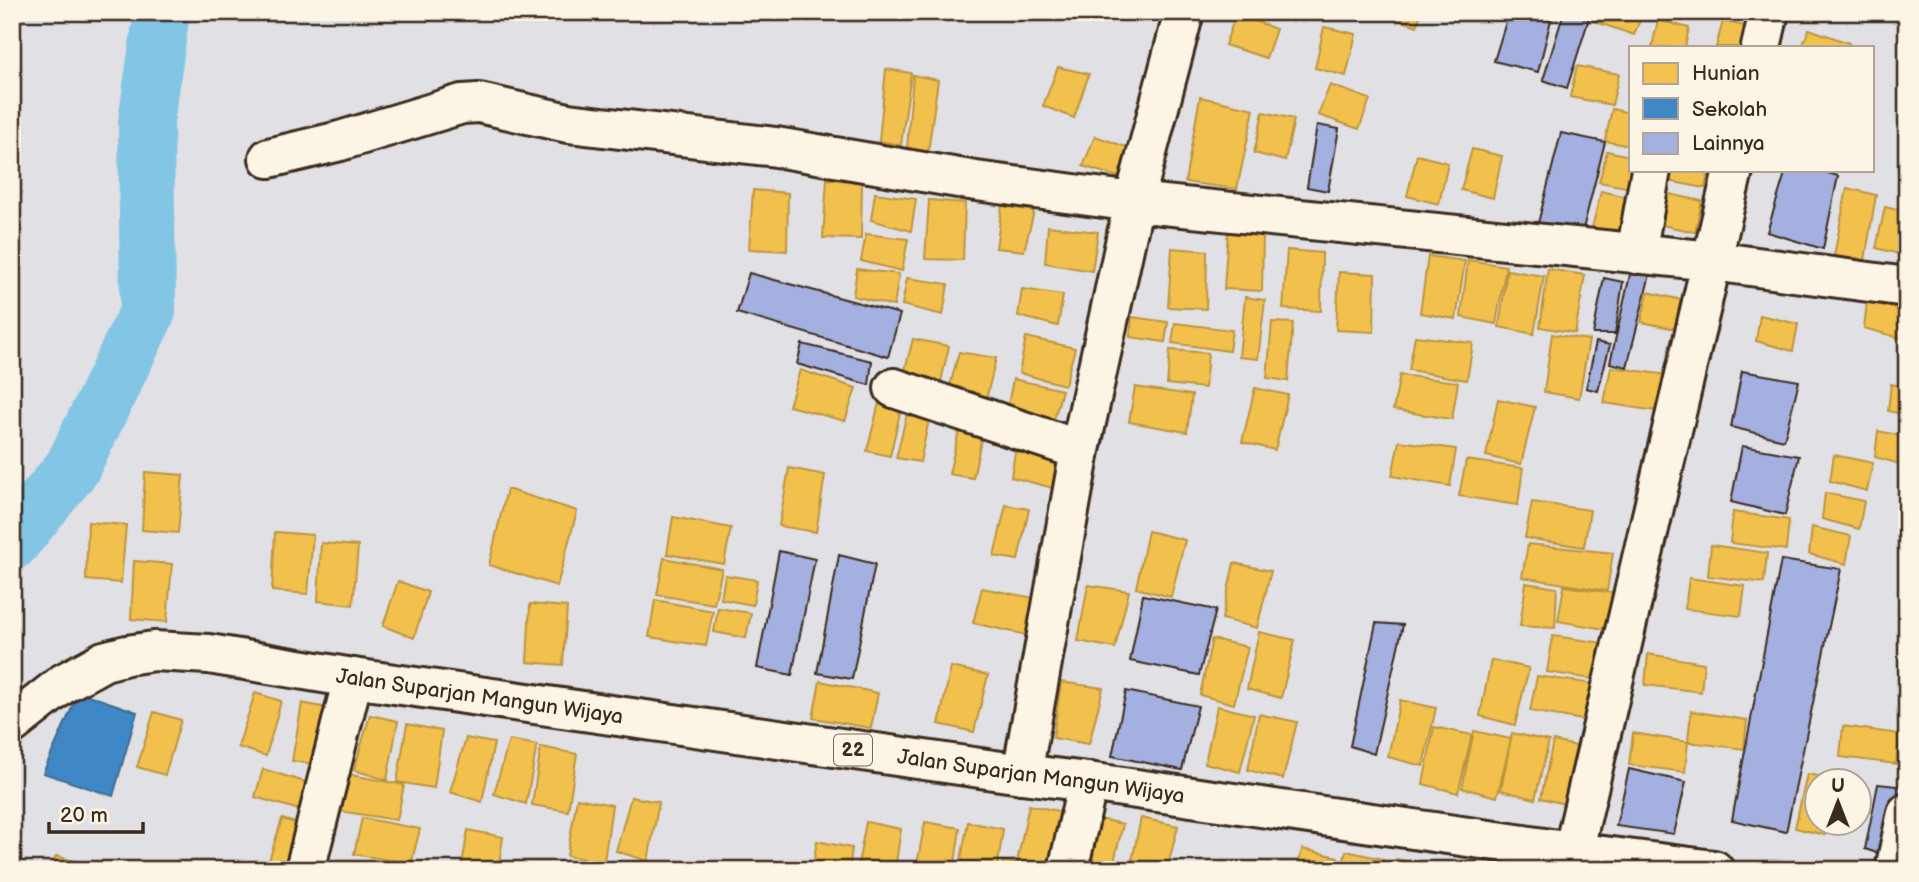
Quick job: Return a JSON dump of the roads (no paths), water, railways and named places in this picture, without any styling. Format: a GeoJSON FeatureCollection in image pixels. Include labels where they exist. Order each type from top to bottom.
{"type":"FeatureCollection","features":[{"type":"Feature","properties":{"kind":"main road"},"geometry":{"type":"LineString","coordinates":[[1022,774],[1080,450],[1134,202],[1184,12]]}},
{"type":"Feature","properties":{"kind":"main road"},"geometry":{"type":"LineString","coordinates":[[1761,46],[1769,12]]}},
{"type":"Feature","properties":{"kind":"main road"},"geometry":{"type":"LineString","coordinates":[[270,159],[462,104],[479,103],[568,123],[776,146],[976,181],[1134,202],[1712,261],[1907,287]]}},
{"type":"Feature","properties":{"kind":"main road"},"geometry":{"type":"LineString","coordinates":[[1636,254],[1651,172]]}},
{"type":"Feature","properties":{"kind":"main road"},"geometry":{"type":"LineString","coordinates":[[1570,861],[1733,172]]}},
{"type":"Feature","properties":{"kind":"main road"},"geometry":{"type":"LineString","coordinates":[[894,388],[1080,450]]}},
{"type":"Feature","properties":{"kind":"main road","name":"Jalan Suparjan Mangun Wijaya"},"geometry":{"type":"LineString","coordinates":[[12,724],[64,683],[104,661],[154,651],[209,654],[353,678],[1088,782],[1570,861],[1714,870]]}},
{"type":"Feature","properties":{"kind":"main road"},"geometry":{"type":"LineString","coordinates":[[304,870],[353,678]]}},
{"type":"Feature","properties":{"kind":"main road"},"geometry":{"type":"LineString","coordinates":[[1068,870],[1088,782]]}},
{"type":"Feature","properties":{"kind":"main road"},"geometry":{"type":"LineString","coordinates":[[1895,870],[1907,813]]}},
{"type":"Feature","properties":{"kind":"waterway"},"geometry":{"type":"LineString","coordinates":[[12,542],[72,468],[148,311],[146,122],[162,12]]}}]}
